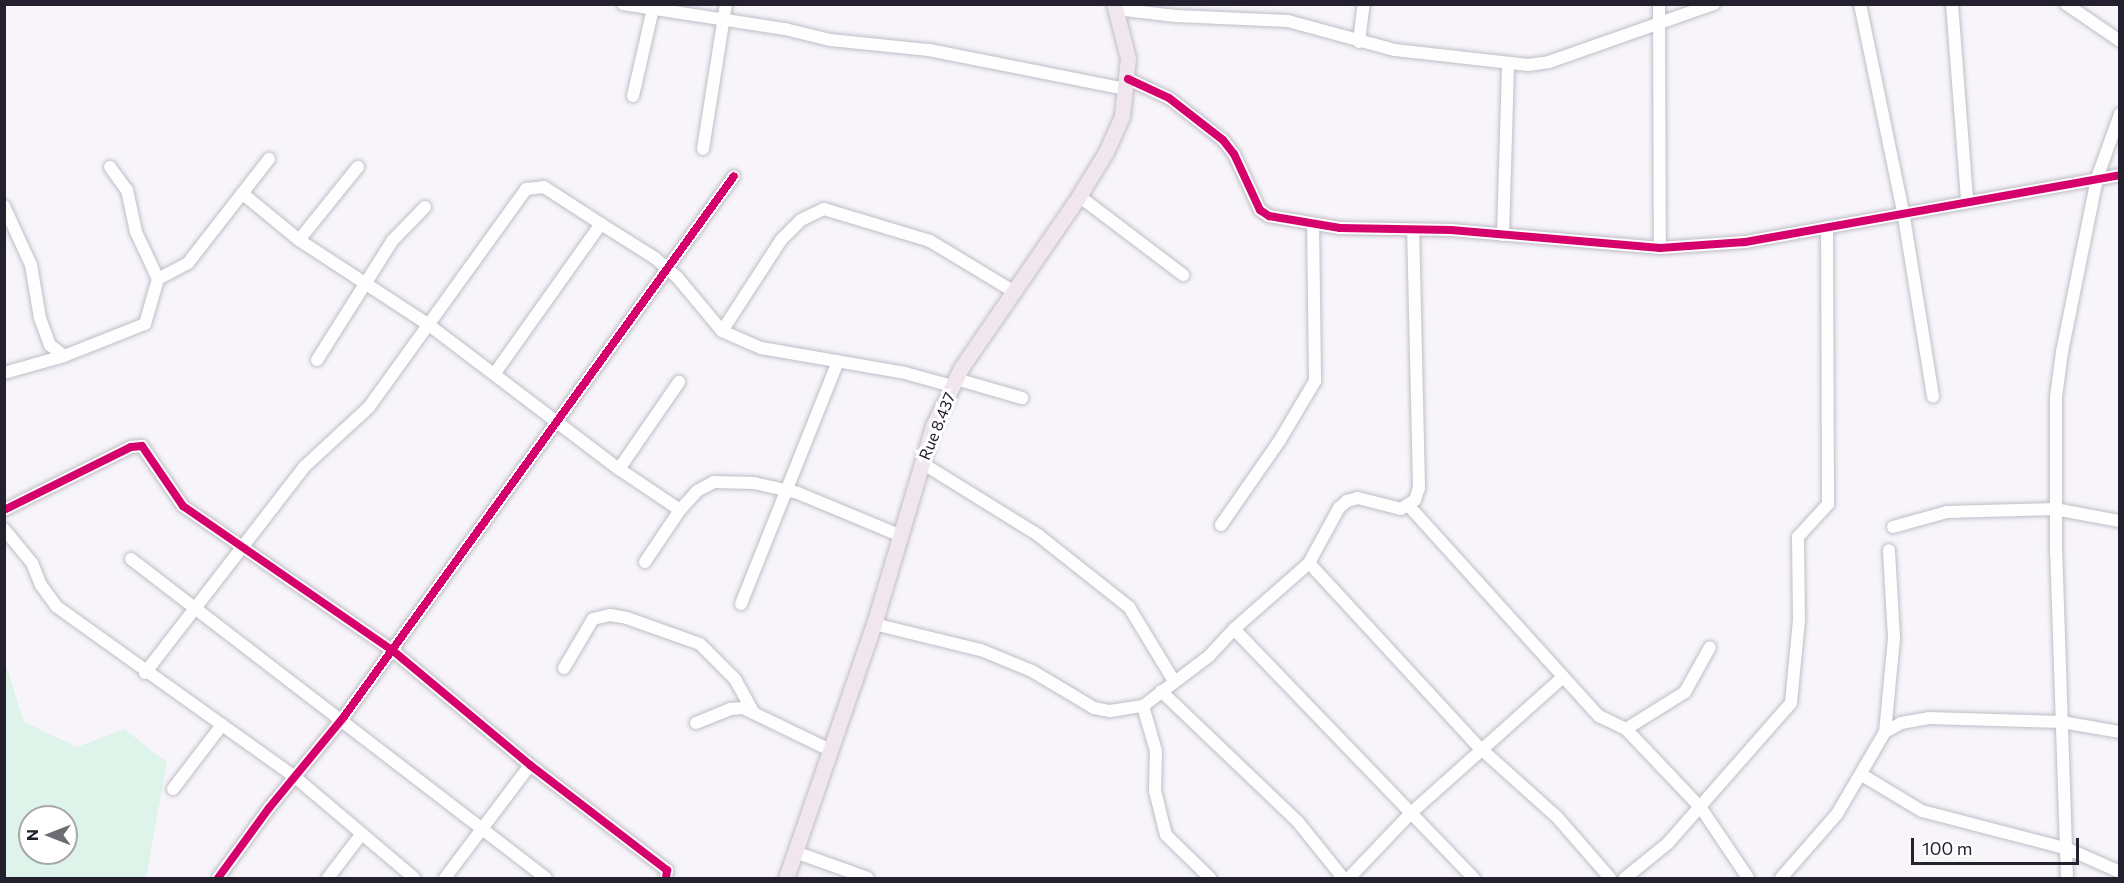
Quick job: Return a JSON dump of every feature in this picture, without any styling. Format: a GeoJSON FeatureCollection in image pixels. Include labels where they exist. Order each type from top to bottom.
{"type":"FeatureCollection","features":[{"type":"Feature","properties":{"kind":"main road","name":"Rue 8.437"},"geometry":{"type":"LineString","coordinates":[[786,879],[828,749],[874,624],[933,426],[954,382],[1079,196],[1115,133],[1127,84],[1128,58],[1116,6]]}},
{"type":"Feature","properties":{"kind":"street"},"geometry":{"type":"LineString","coordinates":[[623,4],[654,6],[830,40],[929,50],[1127,84],[1169,98],[1223,140],[1234,154],[1260,210],[1269,216],[1313,224],[1503,235],[1660,248],[1745,242],[1903,211],[2120,175]]}},
{"type":"Feature","properties":{"kind":"street"},"geometry":{"type":"LineString","coordinates":[[703,149],[726,4]]}},
{"type":"Feature","properties":{"kind":"street"},"geometry":{"type":"LineString","coordinates":[[1359,42],[1364,4]]}},
{"type":"Feature","properties":{"kind":"street"},"geometry":{"type":"LineString","coordinates":[[1659,4],[1660,248]]}},
{"type":"Feature","properties":{"kind":"street"},"geometry":{"type":"LineString","coordinates":[[1116,6],[1288,21],[1359,42],[1508,64],[1549,62],[1714,4]]}},
{"type":"Feature","properties":{"kind":"street"},"geometry":{"type":"LineString","coordinates":[[1860,4],[1903,211],[1934,396]]}},
{"type":"Feature","properties":{"kind":"street"},"geometry":{"type":"LineString","coordinates":[[1952,4],[1967,200]]}},
{"type":"Feature","properties":{"kind":"street"},"geometry":{"type":"LineString","coordinates":[[2066,4],[2120,40]]}},
{"type":"Feature","properties":{"kind":"street"},"geometry":{"type":"LineString","coordinates":[[633,96],[654,6]]}},
{"type":"Feature","properties":{"kind":"street"},"geometry":{"type":"LineString","coordinates":[[1503,235],[1508,64]]}},
{"type":"Feature","properties":{"kind":"street"},"geometry":{"type":"LineString","coordinates":[[2067,879],[2068,849],[2055,509],[2056,397],[2061,352],[2097,178],[2120,114]]}},
{"type":"Feature","properties":{"kind":"street"},"geometry":{"type":"LineString","coordinates":[[158,279],[188,263],[269,159]]}},
{"type":"Feature","properties":{"kind":"street"},"geometry":{"type":"LineString","coordinates":[[299,240],[358,166]]}},
{"type":"Feature","properties":{"kind":"street"},"geometry":{"type":"LineString","coordinates":[[4,374],[64,356],[145,324],[158,279],[136,232],[127,190],[110,167]]}},
{"type":"Feature","properties":{"kind":"street"},"geometry":{"type":"LineString","coordinates":[[218,879],[343,718],[666,267],[734,176]]}},
{"type":"Feature","properties":{"kind":"street"},"geometry":{"type":"LineString","coordinates":[[145,673],[192,609],[304,467],[355,424],[526,189],[544,187],[666,267],[722,331],[761,348],[954,382],[1022,398]]}},
{"type":"Feature","properties":{"kind":"street"},"geometry":{"type":"LineString","coordinates":[[243,194],[299,240],[429,325],[495,373],[619,470],[680,510]]}},
{"type":"Feature","properties":{"kind":"street"},"geometry":{"type":"LineString","coordinates":[[1079,196],[1183,275]]}},
{"type":"Feature","properties":{"kind":"street"},"geometry":{"type":"LineString","coordinates":[[4,206],[31,264],[40,318],[50,345],[64,356]]}},
{"type":"Feature","properties":{"kind":"street"},"geometry":{"type":"LineString","coordinates":[[317,360],[393,240],[425,207]]}},
{"type":"Feature","properties":{"kind":"street"},"geometry":{"type":"LineString","coordinates":[[722,331],[781,240],[801,220],[824,209],[930,241],[1013,291]]}},
{"type":"Feature","properties":{"kind":"street"},"geometry":{"type":"LineString","coordinates":[[495,373],[601,224]]}},
{"type":"Feature","properties":{"kind":"street"},"geometry":{"type":"LineString","coordinates":[[1221,525],[1280,440],[1315,381],[1313,224]]}},
{"type":"Feature","properties":{"kind":"street"},"geometry":{"type":"LineString","coordinates":[[1625,879],[1668,843],[1791,704],[1798,620],[1798,537],[1828,504],[1827,227]]}},
{"type":"Feature","properties":{"kind":"street"},"geometry":{"type":"LineString","coordinates":[[874,624],[1003,658],[1032,671],[1094,708],[1110,711],[1143,706],[1209,656],[1234,629],[1309,563],[1339,508],[1347,501],[1358,498],[1401,509],[1409,506],[1419,488],[1413,230]]}},
{"type":"Feature","properties":{"kind":"street"},"geometry":{"type":"LineString","coordinates":[[741,604],[838,362]]}},
{"type":"Feature","properties":{"kind":"street"},"geometry":{"type":"LineString","coordinates":[[619,470],[679,382]]}},
{"type":"Feature","properties":{"kind":"street"},"geometry":{"type":"LineString","coordinates":[[4,510],[138,445],[183,506],[392,650],[530,765],[667,870],[666,879]]}},
{"type":"Feature","properties":{"kind":"street"},"geometry":{"type":"LineString","coordinates":[[922,463],[1038,535],[1129,607],[1174,681]]}},
{"type":"Feature","properties":{"kind":"street"},"geometry":{"type":"LineString","coordinates":[[645,562],[680,510],[697,490],[714,482],[754,483],[788,491],[899,535]]}},
{"type":"Feature","properties":{"kind":"street"},"geometry":{"type":"LineString","coordinates":[[1409,506],[1599,716],[1626,729],[1701,808],[1748,879]]}},
{"type":"Feature","properties":{"kind":"street"},"geometry":{"type":"LineString","coordinates":[[1893,527],[1947,512],[2055,509],[2120,521]]}},
{"type":"Feature","properties":{"kind":"street"},"geometry":{"type":"LineString","coordinates":[[4,529],[33,563],[41,585],[56,606],[145,673],[295,777],[360,836],[414,879]]}},
{"type":"Feature","properties":{"kind":"street"},"geometry":{"type":"LineString","coordinates":[[1781,879],[1837,814],[1862,775],[1885,732],[1894,638],[1889,550]]}},
{"type":"Feature","properties":{"kind":"street"},"geometry":{"type":"LineString","coordinates":[[131,559],[192,609],[343,718],[546,879]]}},
{"type":"Feature","properties":{"kind":"street"},"geometry":{"type":"LineString","coordinates":[[1309,563],[1480,748],[1557,817],[1610,879]]}},
{"type":"Feature","properties":{"kind":"street"},"geometry":{"type":"LineString","coordinates":[[564,668],[593,619],[610,615],[627,618],[700,644],[735,679],[754,713]]}},
{"type":"Feature","properties":{"kind":"street"},"geometry":{"type":"LineString","coordinates":[[1234,629],[1474,879]]}},
{"type":"Feature","properties":{"kind":"street"},"geometry":{"type":"LineString","coordinates":[[1626,729],[1685,692],[1710,647]]}},
{"type":"Feature","properties":{"kind":"street"},"geometry":{"type":"LineString","coordinates":[[1349,879],[1411,813],[1480,748],[1563,676]]}},
{"type":"Feature","properties":{"kind":"street"},"geometry":{"type":"LineString","coordinates":[[1161,691],[1298,822],[1343,879]]}},
{"type":"Feature","properties":{"kind":"street"},"geometry":{"type":"LineString","coordinates":[[1143,706],[1155,751],[1155,791],[1167,835],[1210,879]]}},
{"type":"Feature","properties":{"kind":"street"},"geometry":{"type":"LineString","coordinates":[[696,723],[730,709],[743,708],[828,749]]}},
{"type":"Feature","properties":{"kind":"street"},"geometry":{"type":"LineString","coordinates":[[1885,732],[1901,723],[1928,718],[2062,722],[2120,732]]}},
{"type":"Feature","properties":{"kind":"street"},"geometry":{"type":"LineString","coordinates":[[173,789],[222,725]]}},
{"type":"Feature","properties":{"kind":"street"},"geometry":{"type":"LineString","coordinates":[[445,879],[530,765]]}},
{"type":"Feature","properties":{"kind":"street"},"geometry":{"type":"LineString","coordinates":[[1862,775],[1922,811],[2068,849],[2120,872]]}},
{"type":"Feature","properties":{"kind":"street"},"geometry":{"type":"LineString","coordinates":[[328,879],[360,836]]}},
{"type":"Feature","properties":{"kind":"street"},"geometry":{"type":"LineString","coordinates":[[795,852],[868,879]]}},
{"type":"Feature","properties":{"kind":"green space"},"geometry":{"type":"Polygon","coordinates":[[[5,662],[24,722],[77,747],[124,729],[167,762],[146,878],[5,878],[5,662]]]}},
{"type":"Feature","properties":{"kind":"cycle path"},"geometry":{"type":"LineString","coordinates":[[1128,79],[1169,98],[1223,140],[1234,154],[1260,210],[1269,216],[1340,228],[1451,230],[1660,248],[1745,242],[2120,175]]}},
{"type":"Feature","properties":{"kind":"cycle path"},"geometry":{"type":"LineString","coordinates":[[218,878],[269,808],[343,718],[734,176]]}},
{"type":"Feature","properties":{"kind":"cycle path"},"geometry":{"type":"LineString","coordinates":[[4,510],[131,447],[142,446],[183,506],[392,650],[530,765],[667,870],[666,878]]}}]}
